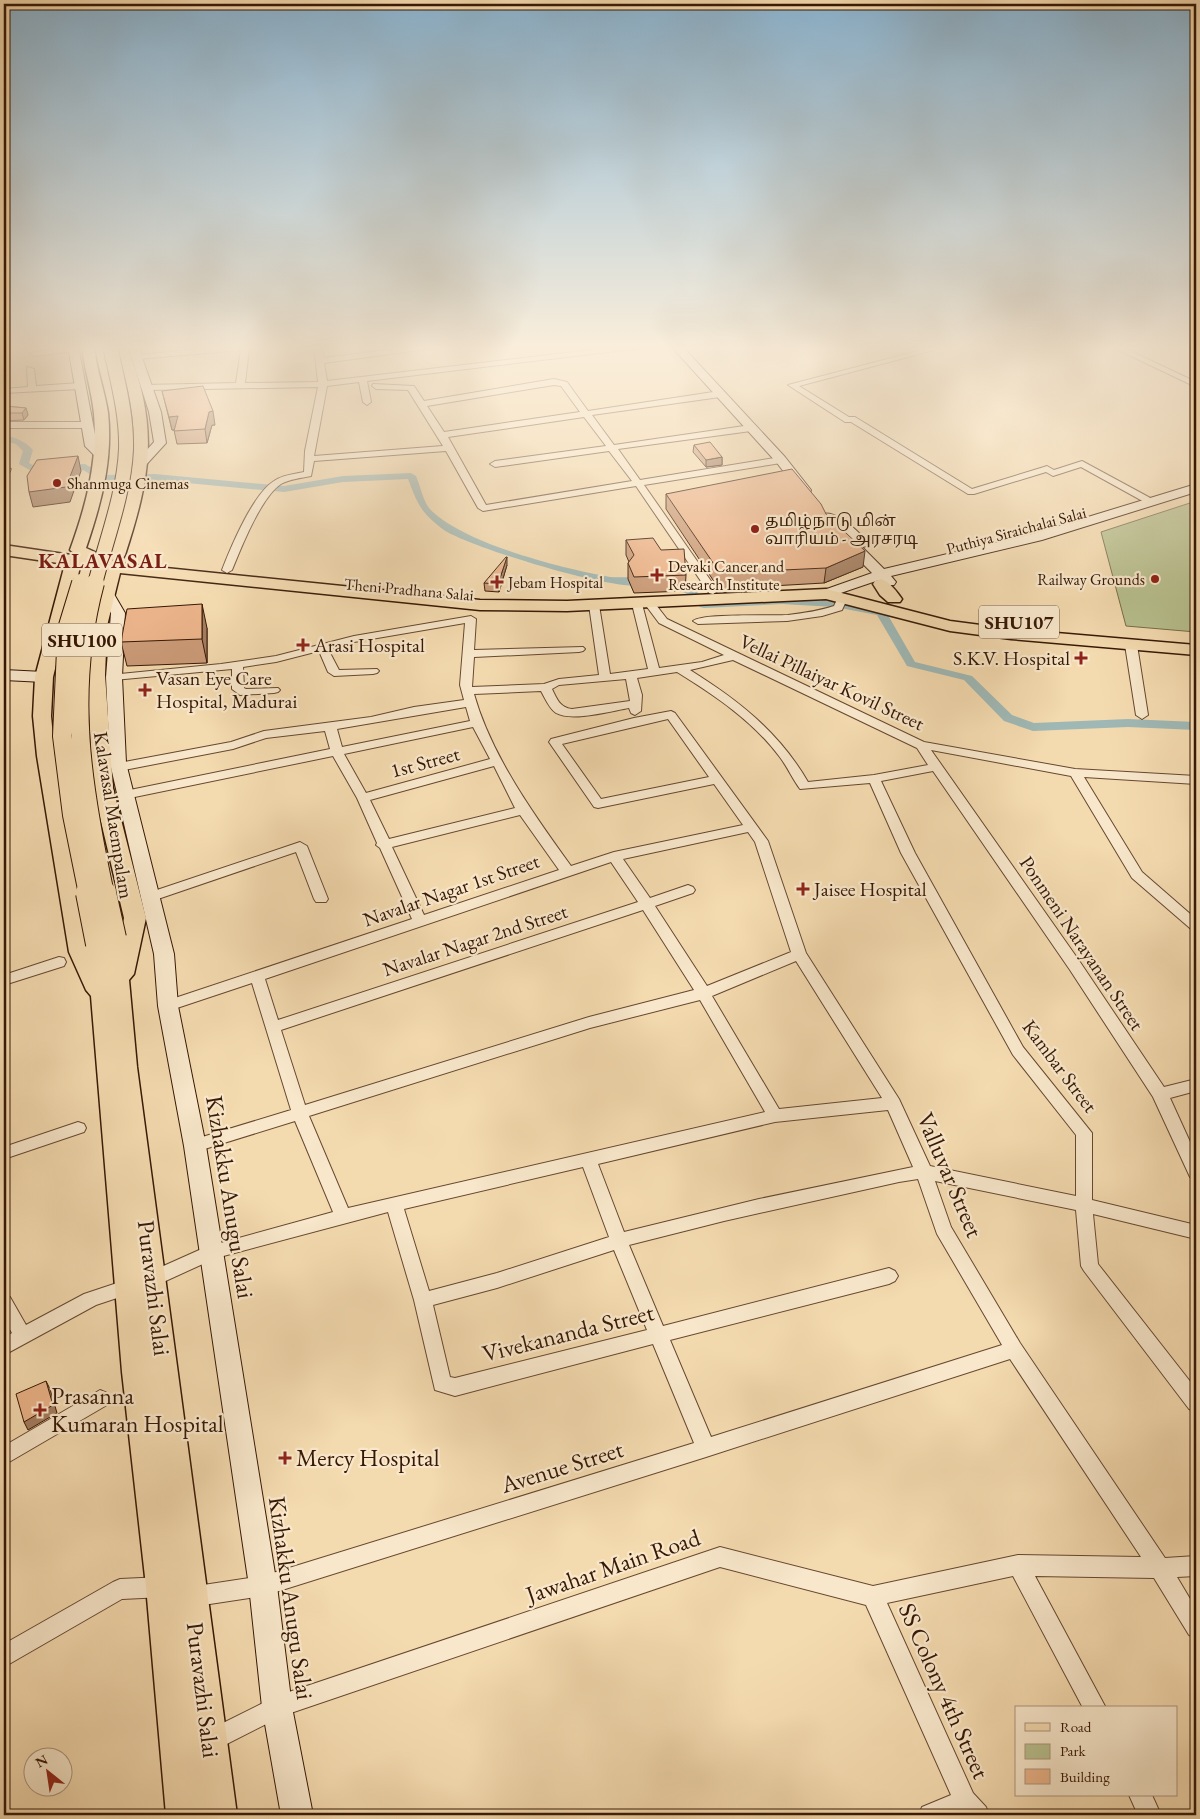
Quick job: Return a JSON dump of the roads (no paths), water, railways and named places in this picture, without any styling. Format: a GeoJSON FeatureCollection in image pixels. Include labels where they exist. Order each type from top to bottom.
{"type":"FeatureCollection","features":[{"type":"Feature","properties":{"kind":"main road"},"geometry":{"type":"LineString","coordinates":[[101,431],[99,486],[76,556],[44,677],[42,716],[46,756],[80,952],[111,998]]}},
{"type":"Feature","properties":{"kind":"main road","name":"Kalavasal Maempalam"},"geometry":{"type":"LineString","coordinates":[[106,941],[72,815],[62,736],[67,629],[108,487],[112,447],[111,431]]}},
{"type":"Feature","properties":{"kind":"main road"},"geometry":{"type":"LineString","coordinates":[[111,998],[135,918],[103,788],[96,675],[99,626],[115,571],[128,553],[138,522],[130,518],[140,471],[139,431]]}},
{"type":"Feature","properties":{"kind":"main road"},"geometry":{"type":"LineString","coordinates":[[62,611],[55,603],[65,568],[49,552],[85,531]]}},
{"type":"Feature","properties":{"kind":"main road","name":"Theni Pradhana Salai"},"geometry":{"type":"LineString","coordinates":[[4,541],[49,552],[76,556],[115,571],[227,570],[340,583],[524,599],[846,594]]}},
{"type":"Feature","properties":{"kind":"main road","name":"Theni Pradhana Salai"},"geometry":{"type":"LineString","coordinates":[[4,550],[49,552]]}},
{"type":"Feature","properties":{"kind":"main road"},"geometry":{"type":"LineString","coordinates":[[76,556],[94,558],[115,571]]}},
{"type":"Feature","properties":{"kind":"main road","name":"Theni Pradhana Salai"},"geometry":{"type":"LineString","coordinates":[[115,571],[141,570],[480,605],[643,604],[700,595]]}},
{"type":"Feature","properties":{"kind":"main road"},"geometry":{"type":"LineString","coordinates":[[886,573],[888,604]]}},
{"type":"Feature","properties":{"kind":"main road","name":"SHU107"},"geometry":{"type":"LineString","coordinates":[[846,594],[888,604],[950,626],[974,623],[1098,635],[1196,636]]}},
{"type":"Feature","properties":{"kind":"main road","name":"SHU107"},"geometry":{"type":"LineString","coordinates":[[1098,635],[1131,645],[1196,650]]}},
{"type":"Feature","properties":{"kind":"main road","name":"Puravazhi Salai"},"geometry":{"type":"LineString","coordinates":[[106,941],[140,1283],[191,1598],[219,1815]]}},
{"type":"Feature","properties":{"kind":"main road","name":"Puravazhi Salai"},"geometry":{"type":"LineString","coordinates":[[140,1283],[136,1372],[162,1586],[184,1815]]}},
{"type":"Feature","properties":{"kind":"street"},"geometry":{"type":"LineString","coordinates":[[88,431],[90,446],[100,467]]}},
{"type":"Feature","properties":{"kind":"street"},"geometry":{"type":"LineString","coordinates":[[140,471],[160,443],[158,431]]}},
{"type":"Feature","properties":{"kind":"street"},"geometry":{"type":"LineString","coordinates":[[227,570],[236,546],[271,488],[279,481],[308,474],[314,431]]}},
{"type":"Feature","properties":{"kind":"street"},"geometry":{"type":"LineString","coordinates":[[439,431],[483,508],[781,460]]}},
{"type":"Feature","properties":{"kind":"street"},"geometry":{"type":"LineString","coordinates":[[442,435],[470,431]]}},
{"type":"Feature","properties":{"kind":"street"},"geometry":{"type":"LineString","coordinates":[[598,431],[638,483],[700,595]]}},
{"type":"Feature","properties":{"kind":"street"},"geometry":{"type":"LineString","coordinates":[[495,464],[732,431]]}},
{"type":"Feature","properties":{"kind":"street"},"geometry":{"type":"LineString","coordinates":[[754,431],[781,460],[821,510],[840,524],[886,573]]}},
{"type":"Feature","properties":{"kind":"street"},"geometry":{"type":"LineString","coordinates":[[871,431],[971,492],[1047,469],[1053,473],[1082,464],[1151,502]]}},
{"type":"Feature","properties":{"kind":"street"},"geometry":{"type":"LineString","coordinates":[[309,459],[449,448]]}},
{"type":"Feature","properties":{"kind":"street","name":"Puthiya Siraichalai Salai"},"geometry":{"type":"LineString","coordinates":[[846,594],[886,573],[1064,530],[1196,488]]}},
{"type":"Feature","properties":{"kind":"street","name":"Puthiya Siraichalai Salai"},"geometry":{"type":"LineString","coordinates":[[886,573],[1073,534],[1196,493]]}},
{"type":"Feature","properties":{"kind":"street"},"geometry":{"type":"LineString","coordinates":[[886,573],[892,561],[929,563]]}},
{"type":"Feature","properties":{"kind":"street","name":"Kizhakku Anugu Salai"},"geometry":{"type":"LineString","coordinates":[[115,571],[118,613],[114,677],[119,767],[164,954],[168,1006],[195,1146],[212,1252],[263,1586],[277,1707],[297,1815]]}},
{"type":"Feature","properties":{"kind":"street"},"geometry":{"type":"LineString","coordinates":[[698,621],[776,618],[824,612],[873,571],[886,573]]}},
{"type":"Feature","properties":{"kind":"street"},"geometry":{"type":"LineString","coordinates":[[643,604],[654,672]]}},
{"type":"Feature","properties":{"kind":"street","name":"Vellai Pillaiyar Kovil Street"},"geometry":{"type":"LineString","coordinates":[[643,604],[663,621],[921,745],[1075,773],[1196,780]]}},
{"type":"Feature","properties":{"kind":"street"},"geometry":{"type":"LineString","coordinates":[[480,605],[471,619],[468,654],[469,697],[477,723],[523,810],[568,872]]}},
{"type":"Feature","properties":{"kind":"street"},"geometry":{"type":"LineString","coordinates":[[594,605],[606,677]]}},
{"type":"Feature","properties":{"kind":"street"},"geometry":{"type":"LineString","coordinates":[[114,677],[154,675],[276,659],[414,627],[471,619]]}},
{"type":"Feature","properties":{"kind":"street"},"geometry":{"type":"LineString","coordinates":[[1131,645],[1142,715]]}},
{"type":"Feature","properties":{"kind":"street"},"geometry":{"type":"LineString","coordinates":[[322,647],[334,672],[338,674],[372,672]]}},
{"type":"Feature","properties":{"kind":"street"},"geometry":{"type":"LineString","coordinates":[[468,654],[579,649]]}},
{"type":"Feature","properties":{"kind":"street"},"geometry":{"type":"LineString","coordinates":[[119,767],[232,745],[264,735],[371,721],[469,697],[546,687],[559,682],[631,675],[702,665],[734,656]]}},
{"type":"Feature","properties":{"kind":"street"},"geometry":{"type":"LineString","coordinates":[[237,665],[238,689],[240,692],[274,690]]}},
{"type":"Feature","properties":{"kind":"street"},"geometry":{"type":"LineString","coordinates":[[680,668],[722,694],[757,723],[782,751],[804,786],[874,779],[935,767]]}},
{"type":"Feature","properties":{"kind":"street"},"geometry":{"type":"LineString","coordinates":[[4,675],[44,677]]}},
{"type":"Feature","properties":{"kind":"street"},"geometry":{"type":"LineString","coordinates":[[631,675],[636,695],[634,722],[555,742],[598,804],[717,779]]}},
{"type":"Feature","properties":{"kind":"street"},"geometry":{"type":"LineString","coordinates":[[546,687],[557,709],[562,713],[636,704]]}},
{"type":"Feature","properties":{"kind":"street","name":"Valluvar Street"},"geometry":{"type":"LineString","coordinates":[[634,722],[671,715],[761,841],[799,954],[893,1103],[924,1172],[943,1229],[1014,1349],[1160,1568],[1196,1628]]}},
{"type":"Feature","properties":{"kind":"street"},"geometry":{"type":"LineString","coordinates":[[125,795],[477,723]]}},
{"type":"Feature","properties":{"kind":"street"},"geometry":{"type":"LineString","coordinates":[[330,726],[336,752],[363,798],[420,922]]}},
{"type":"Feature","properties":{"kind":"street","name":"Ponmeni Narayanan Street"},"geometry":{"type":"LineString","coordinates":[[921,745],[1075,966],[1160,1094],[1196,1172]]}},
{"type":"Feature","properties":{"kind":"street","name":"1st Street"},"geometry":{"type":"LineString","coordinates":[[363,798],[497,761]]}},
{"type":"Feature","properties":{"kind":"street"},"geometry":{"type":"LineString","coordinates":[[1075,773],[1137,875],[1196,926]]}},
{"type":"Feature","properties":{"kind":"street","name":"Kambar Street"},"geometry":{"type":"LineString","coordinates":[[874,779],[908,853],[1018,1051],[1084,1133],[1084,1205],[1090,1266],[1196,1403]]}},
{"type":"Feature","properties":{"kind":"street"},"geometry":{"type":"LineString","coordinates":[[383,845],[523,810]]}},
{"type":"Feature","properties":{"kind":"street","name":"Navalar Nagar 1st Street"},"geometry":{"type":"LineString","coordinates":[[168,1006],[614,856],[751,826]]}},
{"type":"Feature","properties":{"kind":"street"},"geometry":{"type":"LineString","coordinates":[[150,896],[300,846],[321,899]]}},
{"type":"Feature","properties":{"kind":"street"},"geometry":{"type":"LineString","coordinates":[[614,856],[705,994],[775,1116]]}},
{"type":"Feature","properties":{"kind":"street","name":"Navalar Nagar 2nd Street"},"geometry":{"type":"LineString","coordinates":[[273,1027],[688,890]]}},
{"type":"Feature","properties":{"kind":"street"},"geometry":{"type":"LineString","coordinates":[[195,1146],[589,1023],[705,994],[799,954]]}},
{"type":"Feature","properties":{"kind":"street"},"geometry":{"type":"LineString","coordinates":[[5,977],[59,962]]}},
{"type":"Feature","properties":{"kind":"street"},"geometry":{"type":"LineString","coordinates":[[257,976],[300,1113],[343,1216]]}},
{"type":"Feature","properties":{"kind":"street"},"geometry":{"type":"LineString","coordinates":[[1160,1094],[1196,1085]]}},
{"type":"Feature","properties":{"kind":"street"},"geometry":{"type":"LineString","coordinates":[[4,1347],[90,1299],[140,1283],[212,1252],[343,1216],[775,1116],[893,1103]]}},
{"type":"Feature","properties":{"kind":"street"},"geometry":{"type":"LineString","coordinates":[[4,1153],[78,1128]]}},
{"type":"Feature","properties":{"kind":"street"},"geometry":{"type":"LineString","coordinates":[[588,1160],[619,1242],[706,1448]]}},
{"type":"Feature","properties":{"kind":"street"},"geometry":{"type":"LineString","coordinates":[[423,1300],[453,1294],[619,1242],[724,1214],[899,1174],[924,1172],[1084,1205],[1196,1232]]}},
{"type":"Feature","properties":{"kind":"street","name":"Vivekananda Street"},"geometry":{"type":"LineString","coordinates":[[394,1203],[423,1300],[442,1384],[455,1387],[888,1276]]}},
{"type":"Feature","properties":{"kind":"street"},"geometry":{"type":"LineString","coordinates":[[4,1303],[23,1336]]}},
{"type":"Feature","properties":{"kind":"street","name":"Avenue Street"},"geometry":{"type":"LineString","coordinates":[[191,1598],[263,1586],[706,1448],[1014,1349]]}},
{"type":"Feature","properties":{"kind":"street"},"geometry":{"type":"LineString","coordinates":[[4,1456],[100,1399]]}},
{"type":"Feature","properties":{"kind":"street","name":"Jawahar Main Road"},"geometry":{"type":"LineString","coordinates":[[210,1741],[277,1707],[720,1557],[872,1596],[1018,1565],[1160,1568],[1196,1566]]}},
{"type":"Feature","properties":{"kind":"street"},"geometry":{"type":"LineString","coordinates":[[1018,1565],[1093,1706]]}},
{"type":"Feature","properties":{"kind":"street"},"geometry":{"type":"LineString","coordinates":[[4,1656],[120,1589],[162,1586],[191,1598]]}},
{"type":"Feature","properties":{"kind":"street","name":"SS Colony 4th Street"},"geometry":{"type":"LineString","coordinates":[[872,1596],[971,1808],[930,1815]]}},
{"type":"Feature","properties":{"kind":"street"},"geometry":{"type":"LineString","coordinates":[[1140,1796],[1150,1815]]}},
{"type":"Feature","properties":{"kind":"waterway"},"geometry":{"type":"LineString","coordinates":[[4,438],[19,442],[28,450],[24,464],[35,470],[85,467],[102,478],[155,477],[284,489],[343,479],[411,476],[424,508],[449,529],[473,541],[566,571],[612,580],[646,583]]}},
{"type":"Feature","properties":{"kind":"waterway"},"geometry":{"type":"LineString","coordinates":[[667,586],[689,590],[704,605],[782,601],[835,604],[881,612],[911,664],[968,678],[1008,718],[1033,727],[1128,723],[1196,726]]}},
{"type":"Feature","properties":{"kind":"place","name":"Shanmuga Cinemas"},"geometry":{"type":"Point","coordinates":[57,483]}},
{"type":"Feature","properties":{"kind":"place","name":"தமிழ்நாடு மின் வாரியம் - அரசரடி"},"geometry":{"type":"Point","coordinates":[755,529]}},
{"type":"Feature","properties":{"kind":"place","name":"Devaki Cancer and Research Institute"},"geometry":{"type":"Point","coordinates":[657,575]}},
{"type":"Feature","properties":{"kind":"place","name":"Railway Grounds"},"geometry":{"type":"Point","coordinates":[1155,579]}},
{"type":"Feature","properties":{"kind":"place","name":"Jebam Hospital"},"geometry":{"type":"Point","coordinates":[497,582]}},
{"type":"Feature","properties":{"kind":"place","name":"Arasi Hospital"},"geometry":{"type":"Point","coordinates":[303,645]}},
{"type":"Feature","properties":{"kind":"place","name":"S.K.V. Hospital"},"geometry":{"type":"Point","coordinates":[1081,658]}},
{"type":"Feature","properties":{"kind":"place","name":"Vasan Eye Care Hospital, Madurai"},"geometry":{"type":"Point","coordinates":[145,690]}},
{"type":"Feature","properties":{"kind":"place","name":"Jaisee Hospital"},"geometry":{"type":"Point","coordinates":[803,889]}},
{"type":"Feature","properties":{"kind":"place","name":"Prasanna Kumaran Hospital"},"geometry":{"type":"Point","coordinates":[40,1410]}},
{"type":"Feature","properties":{"kind":"place","name":"Mercy Hospital"},"geometry":{"type":"Point","coordinates":[285,1458]}},
{"type":"Feature","properties":{"kind":"district","name":"KALAVASAL"},"geometry":{"type":"Point","coordinates":[103,561]}}]}
